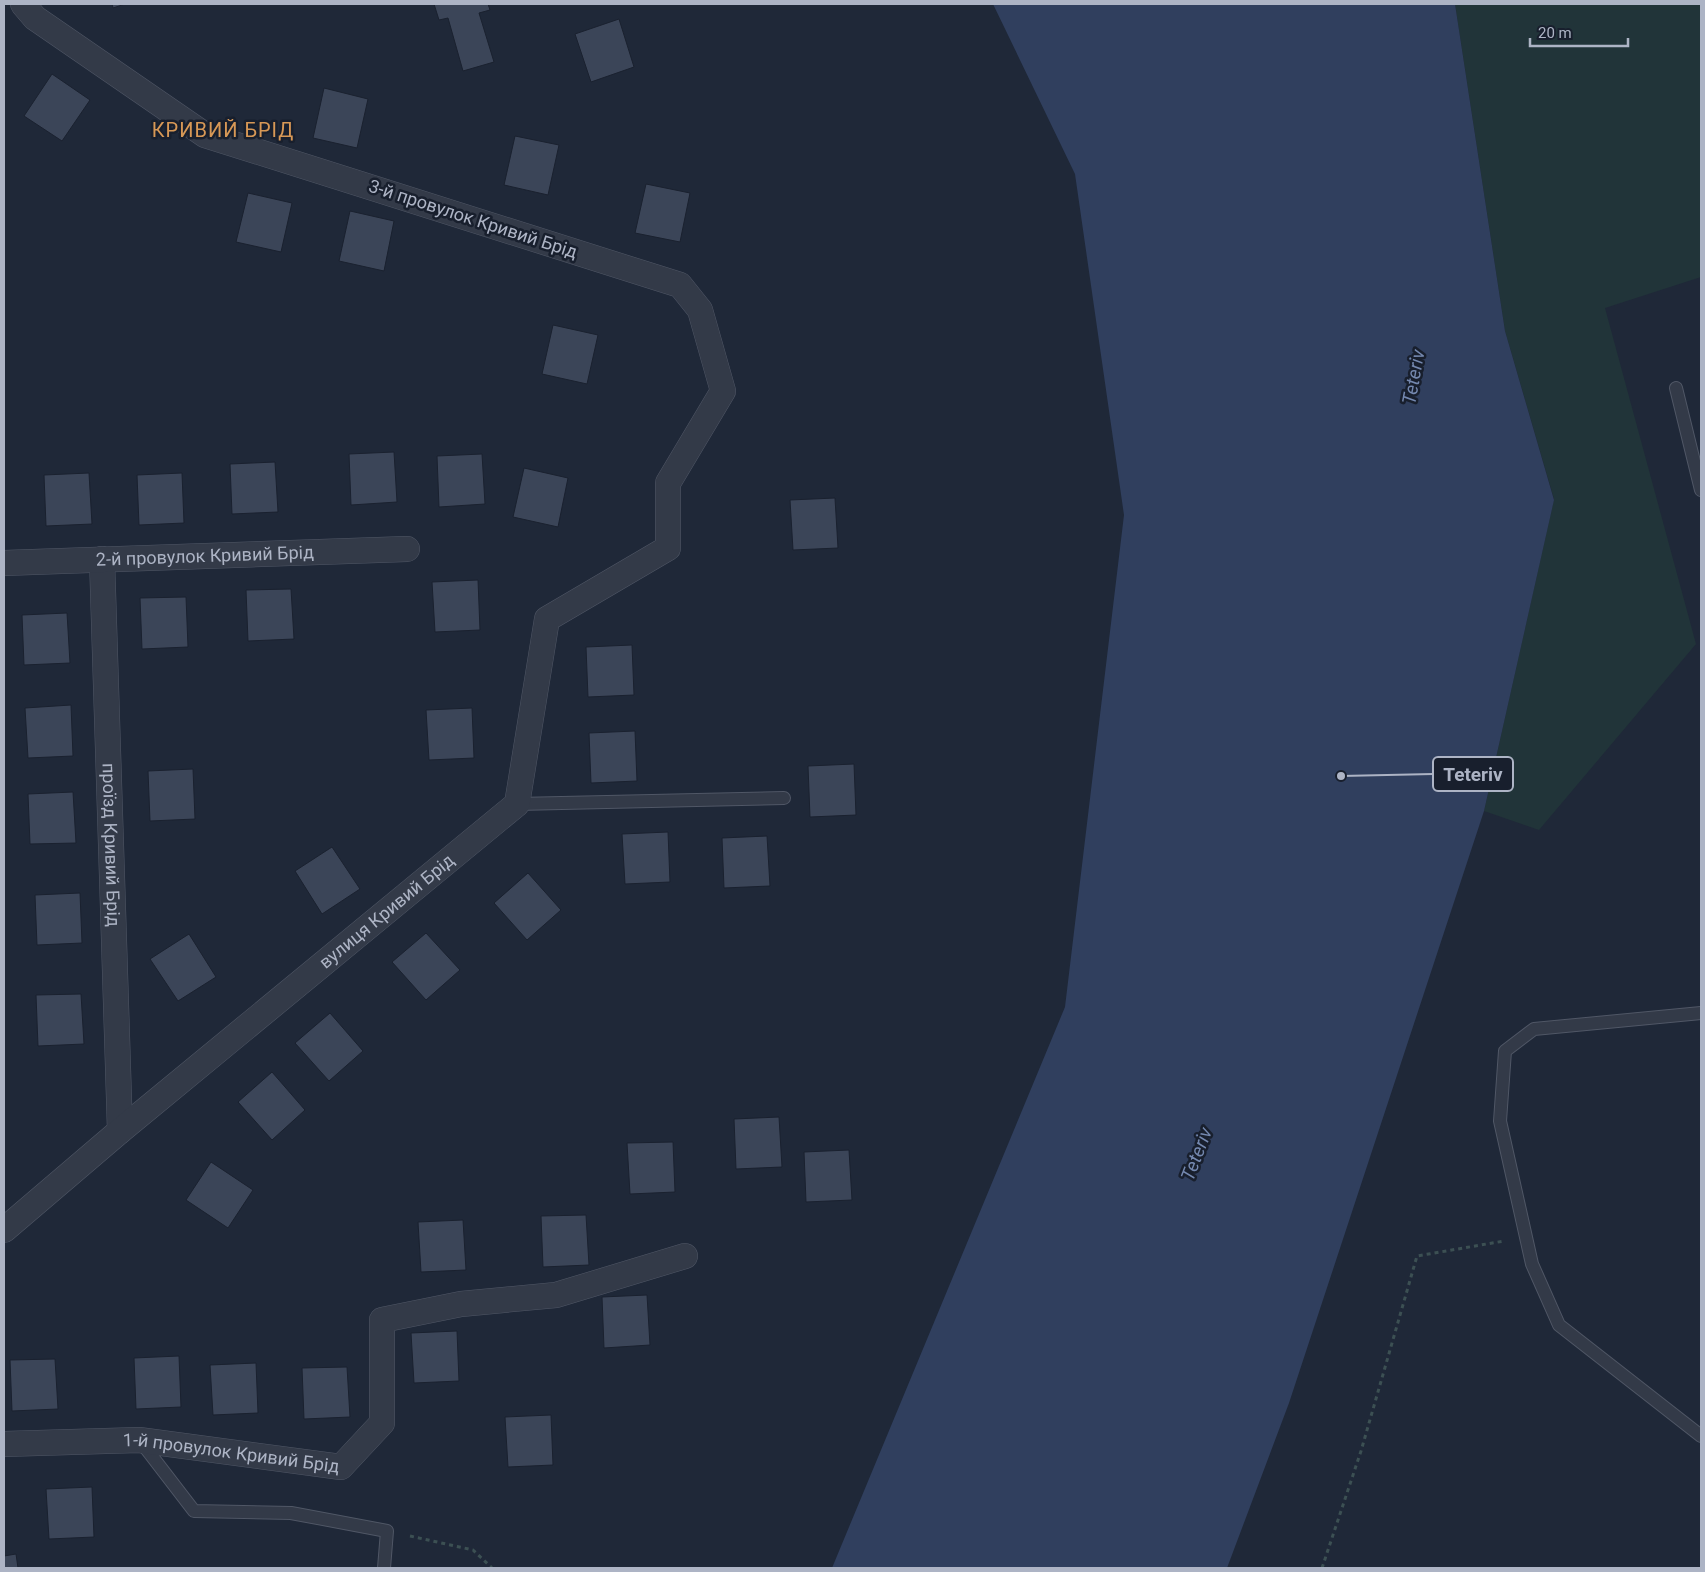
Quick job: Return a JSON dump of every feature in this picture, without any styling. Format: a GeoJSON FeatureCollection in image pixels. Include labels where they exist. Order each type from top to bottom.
{"type":"FeatureCollection","features":[{"type":"Feature","properties":{"kind":"street","name":"3-й провулок Кривий Брід"},"geometry":{"type":"LineString","coordinates":[[23,4],[35,18],[205,135],[680,285],[700,310],[723,390],[668,483],[668,548],[547,619],[517,804]]}},
{"type":"Feature","properties":{"kind":"street","name":"2-й провулок Кривий Брід"},"geometry":{"type":"LineString","coordinates":[[4,563],[406,549]]}},
{"type":"Feature","properties":{"kind":"street","name":"проїзд Кривий Брід"},"geometry":{"type":"LineString","coordinates":[[102,559],[120,1131]]}},
{"type":"Feature","properties":{"kind":"street","name":"вулиця Кривий Брід"},"geometry":{"type":"LineString","coordinates":[[4,1230],[120,1131],[517,804]]}},
{"type":"Feature","properties":{"kind":"street","name":"1-й провулок Кривий Брід"},"geometry":{"type":"LineString","coordinates":[[4,1444],[140,1440],[341,1468],[382,1424],[382,1320],[461,1304],[556,1295],[685,1256]]}},
{"type":"Feature","properties":{"kind":"lane"},"geometry":{"type":"LineString","coordinates":[[1676,388],[1701,490]]}},
{"type":"Feature","properties":{"kind":"lane"},"geometry":{"type":"LineString","coordinates":[[517,804],[784,798]]}},
{"type":"Feature","properties":{"kind":"lane"},"geometry":{"type":"LineString","coordinates":[[1701,1013],[1534,1029],[1505,1051],[1500,1121],[1532,1264],[1559,1325],[1701,1436]]}},
{"type":"Feature","properties":{"kind":"lane"},"geometry":{"type":"LineString","coordinates":[[140,1440],[194,1511],[291,1513],[388,1531],[384,1568]]}},
{"type":"Feature","properties":{"kind":"path"},"geometry":{"type":"LineString","coordinates":[[1322,1568],[1361,1451],[1417,1256],[1526,1237]]}},
{"type":"Feature","properties":{"kind":"path"},"geometry":{"type":"LineString","coordinates":[[388,1531],[473,1550],[492,1568]]}},
{"type":"Feature","properties":{"kind":"green space"},"geometry":{"type":"Polygon","coordinates":[[[1455,4],[1701,4],[1701,277],[1605,308],[1696,644],[1539,830],[1484,811],[1554,499],[1505,331],[1455,4]]]}},
{"type":"Feature","properties":{"kind":"water"},"geometry":{"type":"Polygon","coordinates":[[[993,4],[1455,4],[1505,331],[1554,500],[1484,811],[1289,1403],[1227,1568],[832,1568],[1065,1007],[1124,515],[1075,174],[993,4]]]}},
{"type":"Feature","properties":{"kind":"building"},"geometry":{"type":"Polygon","coordinates":[[[112,4],[125,4],[113,8],[112,4]]]}},
{"type":"Feature","properties":{"kind":"building"},"geometry":{"type":"Polygon","coordinates":[[[434,4],[488,4],[490,10],[479,13],[494,62],[463,71],[448,18],[439,20],[434,4]]]}},
{"type":"Feature","properties":{"kind":"building"},"geometry":{"type":"Polygon","coordinates":[[[619,19],[634,67],[591,82],[575,34],[619,19]]]}},
{"type":"Feature","properties":{"kind":"building"},"geometry":{"type":"Polygon","coordinates":[[[52,74],[90,100],[62,141],[24,116],[52,74]]]}},
{"type":"Feature","properties":{"kind":"building"},"geometry":{"type":"Polygon","coordinates":[[[324,88],[368,99],[357,148],[313,138],[324,88]]]}},
{"type":"Feature","properties":{"kind":"building"},"geometry":{"type":"Polygon","coordinates":[[[515,136],[559,145],[548,195],[504,185],[515,136]]]}},
{"type":"Feature","properties":{"kind":"building"},"geometry":{"type":"Polygon","coordinates":[[[646,184],[690,193],[680,242],[635,233],[646,184]]]}},
{"type":"Feature","properties":{"kind":"building"},"geometry":{"type":"Polygon","coordinates":[[[248,193],[292,203],[281,252],[236,242],[248,193]]]}},
{"type":"Feature","properties":{"kind":"building"},"geometry":{"type":"Polygon","coordinates":[[[350,211],[394,221],[384,271],[339,261],[350,211]]]}},
{"type":"Feature","properties":{"kind":"building"},"geometry":{"type":"Polygon","coordinates":[[[553,325],[598,335],[587,384],[542,374],[553,325]]]}},
{"type":"Feature","properties":{"kind":"building"},"geometry":{"type":"Polygon","coordinates":[[[394,452],[397,502],[351,505],[349,454],[394,452]]]}},
{"type":"Feature","properties":{"kind":"building"},"geometry":{"type":"Polygon","coordinates":[[[482,454],[485,504],[439,507],[437,456],[482,454]]]}},
{"type":"Feature","properties":{"kind":"building"},"geometry":{"type":"Polygon","coordinates":[[[275,462],[278,512],[232,514],[230,464],[275,462]]]}},
{"type":"Feature","properties":{"kind":"building"},"geometry":{"type":"Polygon","coordinates":[[[524,468],[568,478],[558,527],[513,517],[524,468]]]}},
{"type":"Feature","properties":{"kind":"building"},"geometry":{"type":"Polygon","coordinates":[[[89,473],[92,524],[46,526],[44,475],[89,473]]]}},
{"type":"Feature","properties":{"kind":"building"},"geometry":{"type":"Polygon","coordinates":[[[182,473],[184,523],[139,525],[137,475],[182,473]]]}},
{"type":"Feature","properties":{"kind":"building"},"geometry":{"type":"Polygon","coordinates":[[[835,498],[838,548],[793,550],[790,500],[835,498]]]}},
{"type":"Feature","properties":{"kind":"building"},"geometry":{"type":"Polygon","coordinates":[[[478,580],[480,630],[435,632],[432,582],[478,580]]]}},
{"type":"Feature","properties":{"kind":"building"},"geometry":{"type":"Polygon","coordinates":[[[291,589],[294,639],[248,641],[246,590],[291,589]]]}},
{"type":"Feature","properties":{"kind":"building"},"geometry":{"type":"Polygon","coordinates":[[[186,597],[188,647],[142,649],[140,598],[186,597]]]}},
{"type":"Feature","properties":{"kind":"building"},"geometry":{"type":"Polygon","coordinates":[[[67,613],[70,663],[24,665],[22,615],[67,613]]]}},
{"type":"Feature","properties":{"kind":"building"},"geometry":{"type":"Polygon","coordinates":[[[632,645],[634,695],[588,697],[586,647],[632,645]]]}},
{"type":"Feature","properties":{"kind":"building"},"geometry":{"type":"Polygon","coordinates":[[[71,705],[73,756],[28,758],[25,708],[71,705]]]}},
{"type":"Feature","properties":{"kind":"building"},"geometry":{"type":"Polygon","coordinates":[[[472,708],[474,758],[429,760],[426,710],[472,708]]]}},
{"type":"Feature","properties":{"kind":"building"},"geometry":{"type":"Polygon","coordinates":[[[635,731],[637,781],[591,783],[589,733],[635,731]]]}},
{"type":"Feature","properties":{"kind":"building"},"geometry":{"type":"Polygon","coordinates":[[[854,764],[856,815],[810,817],[808,766],[854,764]]]}},
{"type":"Feature","properties":{"kind":"building"},"geometry":{"type":"Polygon","coordinates":[[[193,769],[195,819],[150,821],[148,771],[193,769]]]}},
{"type":"Feature","properties":{"kind":"building"},"geometry":{"type":"Polygon","coordinates":[[[73,792],[76,843],[30,844],[28,794],[73,792]]]}},
{"type":"Feature","properties":{"kind":"building"},"geometry":{"type":"Polygon","coordinates":[[[668,832],[670,882],[625,884],[622,834],[668,832]]]}},
{"type":"Feature","properties":{"kind":"building"},"geometry":{"type":"Polygon","coordinates":[[[767,836],[770,886],[724,888],[722,838],[767,836]]]}},
{"type":"Feature","properties":{"kind":"building"},"geometry":{"type":"Polygon","coordinates":[[[332,847],[360,889],[322,914],[295,871],[332,847]]]}},
{"type":"Feature","properties":{"kind":"building"},"geometry":{"type":"Polygon","coordinates":[[[528,873],[561,910],[527,940],[494,903],[528,873]]]}},
{"type":"Feature","properties":{"kind":"building"},"geometry":{"type":"Polygon","coordinates":[[[80,893],[82,943],[37,945],[35,895],[80,893]]]}},
{"type":"Feature","properties":{"kind":"building"},"geometry":{"type":"Polygon","coordinates":[[[426,933],[460,970],[426,1000],[392,962],[426,933]]]}},
{"type":"Feature","properties":{"kind":"building"},"geometry":{"type":"Polygon","coordinates":[[[189,934],[216,977],[178,1001],[150,959],[189,934]]]}},
{"type":"Feature","properties":{"kind":"building"},"geometry":{"type":"Polygon","coordinates":[[[81,994],[84,1044],[38,1046],[36,995],[81,994]]]}},
{"type":"Feature","properties":{"kind":"building"},"geometry":{"type":"Polygon","coordinates":[[[330,1013],[363,1051],[329,1081],[295,1043],[330,1013]]]}},
{"type":"Feature","properties":{"kind":"building"},"geometry":{"type":"Polygon","coordinates":[[[272,1072],[305,1110],[272,1140],[238,1102],[272,1072]]]}},
{"type":"Feature","properties":{"kind":"building"},"geometry":{"type":"Polygon","coordinates":[[[779,1117],[782,1167],[736,1169],[734,1119],[779,1117]]]}},
{"type":"Feature","properties":{"kind":"building"},"geometry":{"type":"Polygon","coordinates":[[[673,1142],[675,1192],[630,1194],[627,1143],[673,1142]]]}},
{"type":"Feature","properties":{"kind":"building"},"geometry":{"type":"Polygon","coordinates":[[[849,1150],[852,1200],[806,1202],[804,1152],[849,1150]]]}},
{"type":"Feature","properties":{"kind":"building"},"geometry":{"type":"Polygon","coordinates":[[[211,1162],[253,1190],[228,1228],[186,1200],[211,1162]]]}},
{"type":"Feature","properties":{"kind":"building"},"geometry":{"type":"Polygon","coordinates":[[[586,1215],[589,1265],[543,1267],[541,1216],[586,1215]]]}},
{"type":"Feature","properties":{"kind":"building"},"geometry":{"type":"Polygon","coordinates":[[[463,1220],[466,1270],[421,1272],[418,1222],[463,1220]]]}},
{"type":"Feature","properties":{"kind":"building"},"geometry":{"type":"Polygon","coordinates":[[[647,1295],[650,1345],[604,1348],[602,1297],[647,1295]]]}},
{"type":"Feature","properties":{"kind":"building"},"geometry":{"type":"Polygon","coordinates":[[[457,1331],[459,1381],[414,1383],[411,1333],[457,1331]]]}},
{"type":"Feature","properties":{"kind":"building"},"geometry":{"type":"Polygon","coordinates":[[[179,1356],[181,1407],[136,1409],[134,1358],[179,1356]]]}},
{"type":"Feature","properties":{"kind":"building"},"geometry":{"type":"Polygon","coordinates":[[[55,1359],[58,1409],[12,1411],[10,1360],[55,1359]]]}},
{"type":"Feature","properties":{"kind":"building"},"geometry":{"type":"Polygon","coordinates":[[[256,1363],[258,1413],[213,1415],[210,1365],[256,1363]]]}},
{"type":"Feature","properties":{"kind":"building"},"geometry":{"type":"Polygon","coordinates":[[[347,1367],[350,1417],[304,1419],[302,1368],[347,1367]]]}},
{"type":"Feature","properties":{"kind":"building"},"geometry":{"type":"Polygon","coordinates":[[[551,1415],[553,1465],[508,1467],[505,1417],[551,1415]]]}},
{"type":"Feature","properties":{"kind":"building"},"geometry":{"type":"Polygon","coordinates":[[[92,1487],[94,1537],[49,1539],[46,1489],[92,1487]]]}},
{"type":"Feature","properties":{"kind":"building"},"geometry":{"type":"Polygon","coordinates":[[[16,1554],[18,1568],[4,1568],[4,1556],[16,1554]]]}},
{"type":"Feature","properties":{"kind":"place","name":"Teteriv"},"geometry":{"type":"Point","coordinates":[1341,776]}},
{"type":"Feature","properties":{"kind":"district","name":"КРИВИЙ БРІД"},"geometry":{"type":"Point","coordinates":[223,130]}}]}
